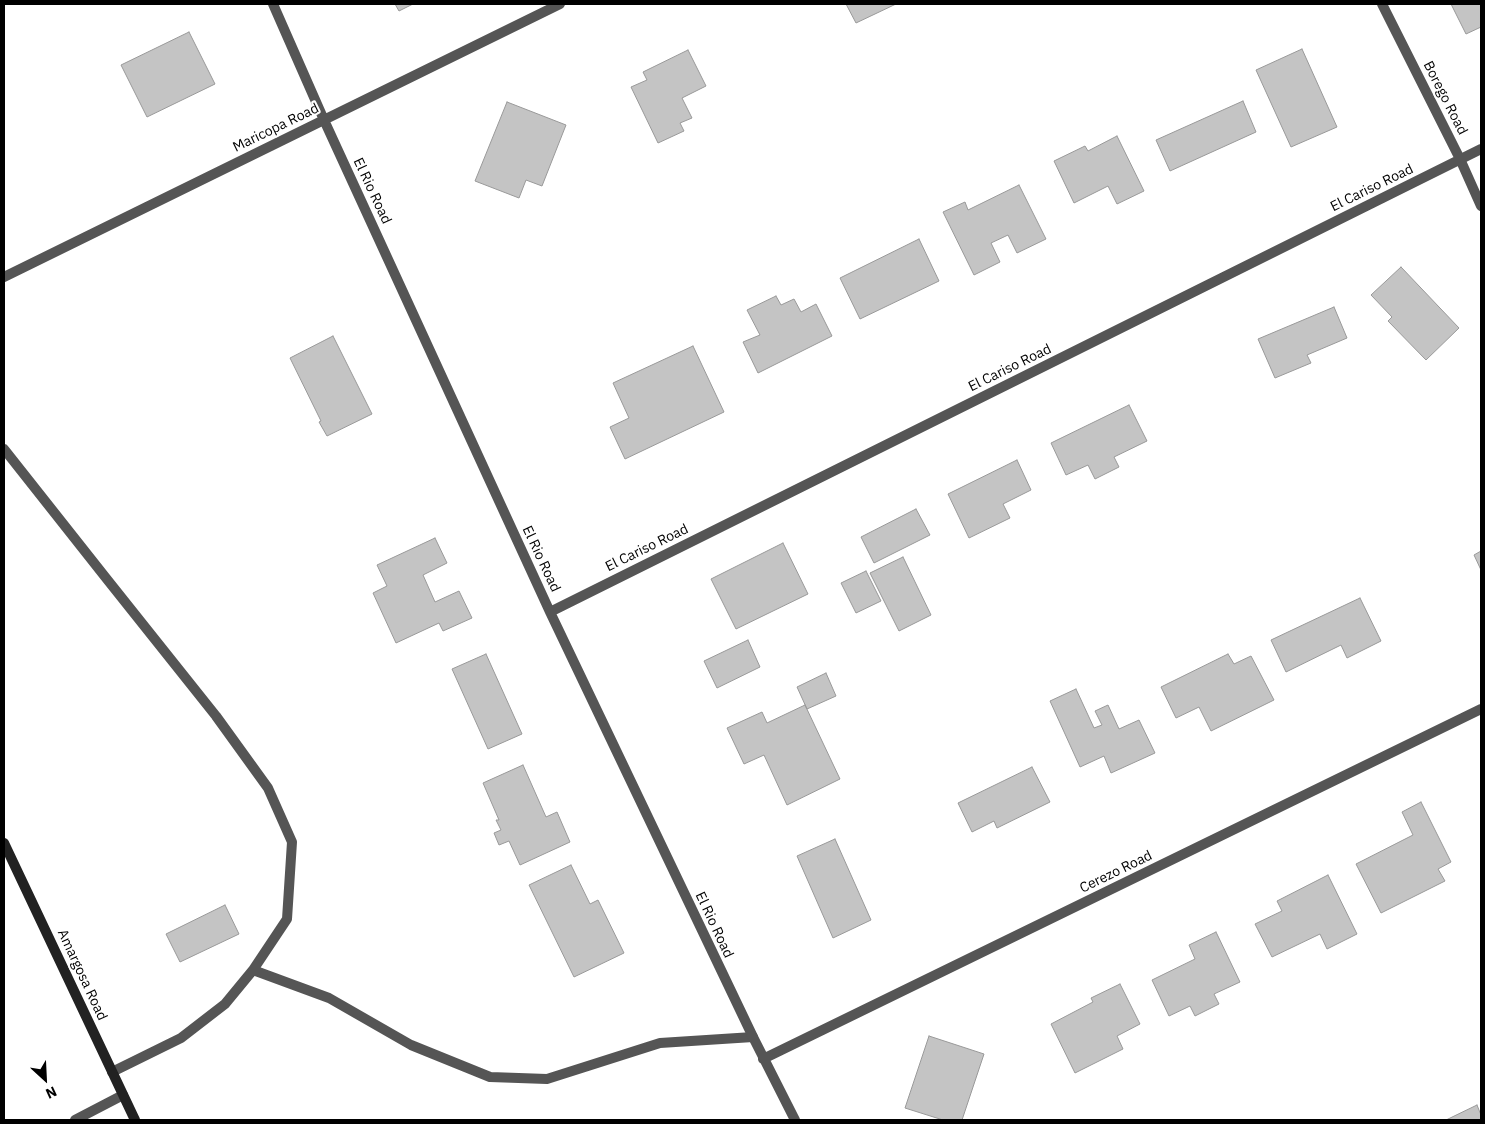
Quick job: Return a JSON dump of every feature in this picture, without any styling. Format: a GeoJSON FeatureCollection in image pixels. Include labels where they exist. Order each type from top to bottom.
{"type":"FeatureCollection","features":[{"type":"Feature","properties":{"kind":"main road","name":"Amargosa Road"},"geometry":{"type":"LineString","coordinates":[[4,842],[135,1120]]}},
{"type":"Feature","properties":{"kind":"street","name":"El Rio Road"},"geometry":{"type":"LineString","coordinates":[[273,4],[324,120],[550,612],[763,1059],[795,1120]]}},
{"type":"Feature","properties":{"kind":"street","name":"Maricopa Road"},"geometry":{"type":"LineString","coordinates":[[4,277],[560,4]]}},
{"type":"Feature","properties":{"kind":"street","name":"Borego Road"},"geometry":{"type":"LineString","coordinates":[[1382,4],[1481,206]]}},
{"type":"Feature","properties":{"kind":"street","name":"El Cariso Road"},"geometry":{"type":"LineString","coordinates":[[550,612],[1481,149]]}},
{"type":"Feature","properties":{"kind":"street"},"geometry":{"type":"LineString","coordinates":[[4,449],[216,716],[268,788],[292,842],[287,919],[253,970],[225,1004],[180,1038],[112,1072]]}},
{"type":"Feature","properties":{"kind":"street","name":"Cerezo Road"},"geometry":{"type":"LineString","coordinates":[[763,1059],[1481,709]]}},
{"type":"Feature","properties":{"kind":"street"},"geometry":{"type":"LineString","coordinates":[[253,970],[329,998],[411,1045],[490,1077],[546,1079],[660,1043],[753,1037]]}},
{"type":"Feature","properties":{"kind":"street"},"geometry":{"type":"LineString","coordinates":[[75,1120],[123,1095]]}},
{"type":"Feature","properties":{"kind":"building"},"geometry":{"type":"Polygon","coordinates":[[[395,4],[413,4],[399,11],[395,4]]]}},
{"type":"Feature","properties":{"kind":"building"},"geometry":{"type":"Polygon","coordinates":[[[846,4],[896,4],[856,23],[846,4]]]}},
{"type":"Feature","properties":{"kind":"building"},"geometry":{"type":"Polygon","coordinates":[[[1451,4],[1481,4],[1481,27],[1466,34],[1451,4]]]}},
{"type":"Feature","properties":{"kind":"building"},"geometry":{"type":"Polygon","coordinates":[[[189,32],[215,84],[147,117],[121,65],[189,32]]]}},
{"type":"Feature","properties":{"kind":"building"},"geometry":{"type":"Polygon","coordinates":[[[1302,49],[1337,127],[1291,147],[1256,70],[1302,49]]]}},
{"type":"Feature","properties":{"kind":"building"},"geometry":{"type":"Polygon","coordinates":[[[688,50],[706,86],[682,98],[692,118],[680,123],[684,131],[658,143],[631,87],[647,80],[643,72],[688,50]]]}},
{"type":"Feature","properties":{"kind":"building"},"geometry":{"type":"Polygon","coordinates":[[[1243,101],[1256,132],[1170,171],[1156,140],[1243,101]]]}},
{"type":"Feature","properties":{"kind":"building"},"geometry":{"type":"Polygon","coordinates":[[[507,102],[566,125],[542,186],[526,180],[519,198],[475,181],[507,102]]]}},
{"type":"Feature","properties":{"kind":"building"},"geometry":{"type":"Polygon","coordinates":[[[1117,136],[1144,191],[1117,204],[1108,186],[1074,203],[1054,161],[1085,146],[1088,151],[1117,136]]]}},
{"type":"Feature","properties":{"kind":"building"},"geometry":{"type":"Polygon","coordinates":[[[1019,185],[1046,239],[1017,253],[1008,235],[991,243],[1000,262],[974,275],[943,212],[965,202],[968,210],[1019,185]]]}},
{"type":"Feature","properties":{"kind":"building"},"geometry":{"type":"Polygon","coordinates":[[[919,239],[939,281],[860,319],[840,278],[919,239]]]}},
{"type":"Feature","properties":{"kind":"building"},"geometry":{"type":"Polygon","coordinates":[[[1401,267],[1459,328],[1426,360],[1388,321],[1392,317],[1371,295],[1401,267]]]}},
{"type":"Feature","properties":{"kind":"building"},"geometry":{"type":"Polygon","coordinates":[[[776,296],[781,305],[794,299],[801,312],[816,304],[832,336],[758,373],[743,342],[760,335],[747,310],[776,296]]]}},
{"type":"Feature","properties":{"kind":"building"},"geometry":{"type":"Polygon","coordinates":[[[1334,307],[1347,338],[1307,355],[1311,363],[1275,378],[1258,339],[1334,307]]]}},
{"type":"Feature","properties":{"kind":"building"},"geometry":{"type":"Polygon","coordinates":[[[333,336],[372,414],[327,436],[290,358],[333,336]]]}},
{"type":"Feature","properties":{"kind":"building"},"geometry":{"type":"Polygon","coordinates":[[[693,346],[724,412],[625,459],[610,427],[629,418],[613,383],[693,346]]]}},
{"type":"Feature","properties":{"kind":"building"},"geometry":{"type":"Polygon","coordinates":[[[1129,405],[1147,441],[1114,457],[1119,467],[1095,479],[1088,465],[1066,475],[1051,443],[1129,405]]]}},
{"type":"Feature","properties":{"kind":"building"},"geometry":{"type":"Polygon","coordinates":[[[1017,460],[1031,490],[1003,504],[1010,518],[969,538],[948,494],[1017,460]]]}},
{"type":"Feature","properties":{"kind":"building"},"geometry":{"type":"Polygon","coordinates":[[[916,509],[930,535],[874,563],[861,537],[916,509]]]}},
{"type":"Feature","properties":{"kind":"building"},"geometry":{"type":"Polygon","coordinates":[[[435,538],[447,563],[423,575],[435,602],[459,591],[472,618],[443,631],[439,623],[396,643],[373,593],[387,586],[377,565],[435,538]]]}},
{"type":"Feature","properties":{"kind":"building"},"geometry":{"type":"Polygon","coordinates":[[[783,543],[808,594],[736,629],[711,579],[783,543]]]}},
{"type":"Feature","properties":{"kind":"building"},"geometry":{"type":"Polygon","coordinates":[[[1481,551],[1481,570],[1474,555],[1481,551]]]}},
{"type":"Feature","properties":{"kind":"building"},"geometry":{"type":"Polygon","coordinates":[[[903,557],[931,615],[899,631],[870,573],[903,557]]]}},
{"type":"Feature","properties":{"kind":"building"},"geometry":{"type":"Polygon","coordinates":[[[866,571],[881,601],[856,613],[841,583],[866,571]]]}},
{"type":"Feature","properties":{"kind":"building"},"geometry":{"type":"Polygon","coordinates":[[[1360,598],[1381,641],[1347,658],[1341,645],[1286,672],[1271,640],[1360,598]]]}},
{"type":"Feature","properties":{"kind":"building"},"geometry":{"type":"Polygon","coordinates":[[[748,640],[760,667],[717,688],[704,661],[748,640]]]}},
{"type":"Feature","properties":{"kind":"building"},"geometry":{"type":"Polygon","coordinates":[[[486,654],[522,734],[488,749],[452,669],[486,654]]]}},
{"type":"Feature","properties":{"kind":"building"},"geometry":{"type":"Polygon","coordinates":[[[1228,654],[1234,664],[1251,656],[1274,700],[1211,731],[1199,707],[1176,718],[1161,687],[1228,654]]]}},
{"type":"Feature","properties":{"kind":"building"},"geometry":{"type":"Polygon","coordinates":[[[826,673],[836,696],[807,709],[797,687],[826,673]]]}},
{"type":"Feature","properties":{"kind":"building"},"geometry":{"type":"Polygon","coordinates":[[[1076,689],[1094,728],[1102,725],[1095,711],[1108,705],[1119,729],[1139,720],[1155,753],[1111,773],[1104,756],[1080,767],[1050,701],[1076,689]]]}},
{"type":"Feature","properties":{"kind":"building"},"geometry":{"type":"Polygon","coordinates":[[[805,705],[840,779],[787,805],[764,755],[744,764],[727,728],[762,712],[767,723],[805,705]]]}},
{"type":"Feature","properties":{"kind":"building"},"geometry":{"type":"Polygon","coordinates":[[[523,765],[546,817],[557,812],[570,842],[520,865],[509,841],[499,845],[494,833],[501,830],[496,820],[499,820],[483,783],[523,765]]]}},
{"type":"Feature","properties":{"kind":"building"},"geometry":{"type":"Polygon","coordinates":[[[1032,767],[1050,802],[997,828],[994,821],[972,832],[958,803],[1032,767]]]}},
{"type":"Feature","properties":{"kind":"building"},"geometry":{"type":"Polygon","coordinates":[[[1421,802],[1451,862],[1438,869],[1445,881],[1381,913],[1356,864],[1413,835],[1402,812],[1421,802]]]}},
{"type":"Feature","properties":{"kind":"building"},"geometry":{"type":"Polygon","coordinates":[[[835,839],[871,920],[833,938],[797,856],[835,839]]]}},
{"type":"Feature","properties":{"kind":"building"},"geometry":{"type":"Polygon","coordinates":[[[571,865],[590,904],[598,900],[624,953],[574,977],[529,885],[571,865]]]}},
{"type":"Feature","properties":{"kind":"building"},"geometry":{"type":"Polygon","coordinates":[[[1328,875],[1357,934],[1327,949],[1320,934],[1272,957],[1255,924],[1282,911],[1277,901],[1328,875]]]}},
{"type":"Feature","properties":{"kind":"building"},"geometry":{"type":"Polygon","coordinates":[[[225,905],[239,934],[180,962],[166,934],[225,905]]]}},
{"type":"Feature","properties":{"kind":"building"},"geometry":{"type":"Polygon","coordinates":[[[1216,932],[1240,982],[1214,994],[1219,1004],[1195,1016],[1190,1006],[1169,1016],[1152,980],[1195,959],[1189,945],[1216,932]]]}},
{"type":"Feature","properties":{"kind":"building"},"geometry":{"type":"Polygon","coordinates":[[[1120,984],[1140,1024],[1117,1036],[1123,1049],[1075,1073],[1051,1024],[1093,1002],[1091,998],[1120,984]]]}},
{"type":"Feature","properties":{"kind":"building"},"geometry":{"type":"Polygon","coordinates":[[[929,1036],[984,1054],[962,1120],[943,1120],[905,1108],[929,1036]]]}},
{"type":"Feature","properties":{"kind":"building"},"geometry":{"type":"Polygon","coordinates":[[[1477,1105],[1481,1120],[1446,1120],[1477,1105]]]}}]}
